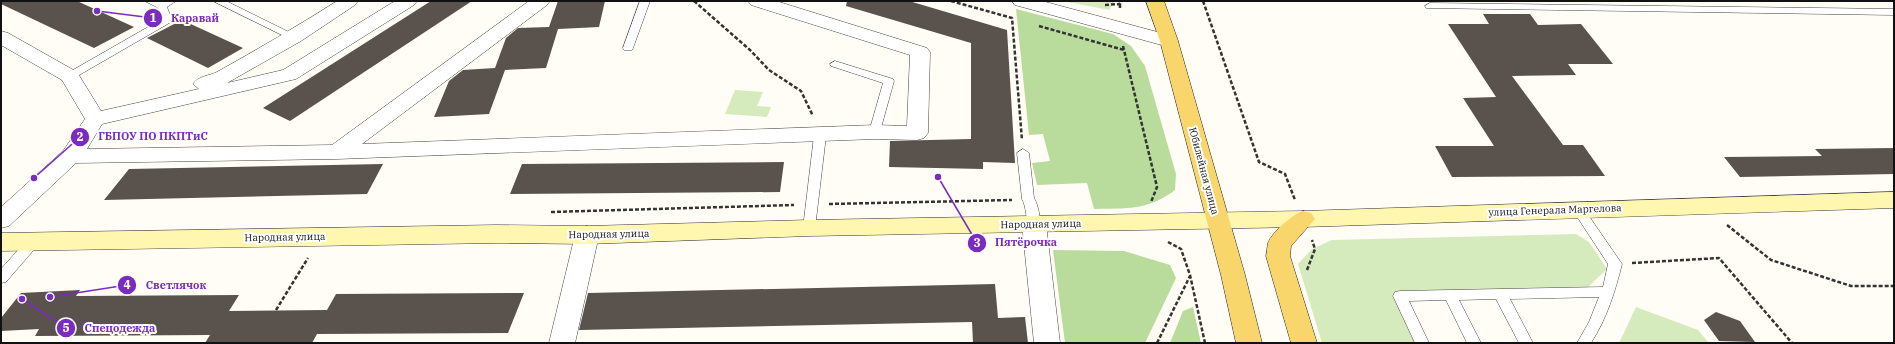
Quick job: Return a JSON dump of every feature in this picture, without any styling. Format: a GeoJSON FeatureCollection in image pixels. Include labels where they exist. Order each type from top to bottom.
{"type":"FeatureCollection","features":[{"type":"Feature","properties":{"kind":"main road","name":"Юбилейная улица"},"geometry":{"type":"LineString","coordinates":[[1155,1],[1169,41],[1233,276],[1249,343]]}},
{"type":"Feature","properties":{"kind":"main road"},"geometry":{"type":"LineString","coordinates":[[1303,219],[1280,243],[1278,256],[1304,343]]}},
{"type":"Feature","properties":{"kind":"street"},"geometry":{"type":"LineString","coordinates":[[1,220],[71,156],[95,119],[219,79],[294,37],[349,1]]}},
{"type":"Feature","properties":{"kind":"street"},"geometry":{"type":"LineString","coordinates":[[95,119],[289,75],[408,1]]}},
{"type":"Feature","properties":{"kind":"street"},"geometry":{"type":"LineString","coordinates":[[337,152],[540,1]]}},
{"type":"Feature","properties":{"kind":"street"},"geometry":{"type":"LineString","coordinates":[[71,156],[337,152],[820,136],[875,132],[917,133],[920,52],[757,1]]}},
{"type":"Feature","properties":{"kind":"street"},"geometry":{"type":"LineString","coordinates":[[1021,1],[1169,41]]}},
{"type":"Feature","properties":{"kind":"street"},"geometry":{"type":"LineString","coordinates":[[1,37],[70,76],[95,119]]}},
{"type":"Feature","properties":{"kind":"street","name":"улица Генерала Маргелова"},"geometry":{"type":"LineString","coordinates":[[1217,221],[1894,200]]}},
{"type":"Feature","properties":{"kind":"street","name":"Народная улица"},"geometry":{"type":"LineString","coordinates":[[1,242],[497,234],[587,235],[809,228],[1217,221]]}},
{"type":"Feature","properties":{"kind":"street"},"geometry":{"type":"LineString","coordinates":[[1034,224],[1047,343]]}},
{"type":"Feature","properties":{"kind":"street"},"geometry":{"type":"LineString","coordinates":[[562,343],[587,235]]}},
{"type":"Feature","properties":{"kind":"lane"},"geometry":{"type":"LineString","coordinates":[[70,76],[166,20],[166,3],[150,1]]}},
{"type":"Feature","properties":{"kind":"lane"},"geometry":{"type":"LineString","coordinates":[[218,1],[294,37]]}},
{"type":"Feature","properties":{"kind":"lane"},"geometry":{"type":"LineString","coordinates":[[628,48],[645,1]]}},
{"type":"Feature","properties":{"kind":"lane"},"geometry":{"type":"LineString","coordinates":[[1430,6],[1894,12]]}},
{"type":"Feature","properties":{"kind":"lane"},"geometry":{"type":"LineString","coordinates":[[835,64],[889,81],[875,132]]}},
{"type":"Feature","properties":{"kind":"lane"},"geometry":{"type":"LineString","coordinates":[[809,228],[820,136]]}},
{"type":"Feature","properties":{"kind":"lane"},"geometry":{"type":"LineString","coordinates":[[1023,153],[1028,199],[1031,204],[1034,224]]}},
{"type":"Feature","properties":{"kind":"lane"},"geometry":{"type":"LineString","coordinates":[[1578,209],[1615,264],[1609,292],[1598,322],[1584,343]]}},
{"type":"Feature","properties":{"kind":"lane"},"geometry":{"type":"LineString","coordinates":[[1,278],[33,242]]}},
{"type":"Feature","properties":{"kind":"lane"},"geometry":{"type":"LineString","coordinates":[[1422,343],[1400,296],[1609,292]]}},
{"type":"Feature","properties":{"kind":"lane"},"geometry":{"type":"LineString","coordinates":[[1500,294],[1526,343]]}},
{"type":"Feature","properties":{"kind":"lane"},"geometry":{"type":"LineString","coordinates":[[1450,296],[1474,343]]}},
{"type":"Feature","properties":{"kind":"path"},"geometry":{"type":"LineString","coordinates":[[694,1],[745,46],[769,70],[801,91],[820,136]]}},
{"type":"Feature","properties":{"kind":"path"},"geometry":{"type":"LineString","coordinates":[[951,1],[1019,20]]}},
{"type":"Feature","properties":{"kind":"path"},"geometry":{"type":"LineString","coordinates":[[1203,1],[1259,162],[1284,174],[1315,249],[1306,273]]}},
{"type":"Feature","properties":{"kind":"path"},"geometry":{"type":"LineString","coordinates":[[1103,5],[1121,2],[1118,27],[1157,187],[1151,200],[1162,237],[1181,249],[1190,275],[1205,343]]}},
{"type":"Feature","properties":{"kind":"path"},"geometry":{"type":"LineString","coordinates":[[1012,18],[1023,153]]}},
{"type":"Feature","properties":{"kind":"path"},"geometry":{"type":"LineString","coordinates":[[1034,24],[1124,50]]}},
{"type":"Feature","properties":{"kind":"path"},"geometry":{"type":"LineString","coordinates":[[1703,206],[1771,260],[1851,286],[1894,286]]}},
{"type":"Feature","properties":{"kind":"path"},"geometry":{"type":"LineString","coordinates":[[276,310],[321,237]]}},
{"type":"Feature","properties":{"kind":"path"},"geometry":{"type":"LineString","coordinates":[[1615,264],[1719,258],[1792,343]]}},
{"type":"Feature","properties":{"kind":"path"},"geometry":{"type":"LineString","coordinates":[[1157,343],[1190,275]]}},
{"type":"Feature","properties":{"kind":"green space"},"geometry":{"type":"Polygon","coordinates":[[[1062,1],[1115,1],[1109,10],[1062,1]]]}},
{"type":"Feature","properties":{"kind":"green space"},"geometry":{"type":"Polygon","coordinates":[[[1016,9],[1113,34],[1131,46],[1145,66],[1176,174],[1175,190],[1165,197],[1146,205],[1126,208],[1094,209],[1087,183],[1037,185],[1032,163],[1050,161],[1043,134],[1029,135],[1016,9]]]}},
{"type":"Feature","properties":{"kind":"green space"},"geometry":{"type":"Polygon","coordinates":[[[735,90],[763,92],[757,106],[771,107],[767,117],[725,114],[735,90]]]}},
{"type":"Feature","properties":{"kind":"green space"},"geometry":{"type":"Polygon","coordinates":[[[1576,234],[1589,242],[1607,269],[1585,290],[1394,295],[1416,343],[1322,343],[1298,264],[1312,249],[1332,240],[1576,234]]]}},
{"type":"Feature","properties":{"kind":"green space"},"geometry":{"type":"Polygon","coordinates":[[[1053,250],[1124,251],[1170,265],[1176,278],[1145,343],[1065,343],[1053,250]]]}},
{"type":"Feature","properties":{"kind":"green space"},"geometry":{"type":"Polygon","coordinates":[[[1193,307],[1201,343],[1170,343],[1183,311],[1193,307]]]}},
{"type":"Feature","properties":{"kind":"green space"},"geometry":{"type":"Polygon","coordinates":[[[1636,307],[1698,330],[1709,343],[1619,343],[1636,307]]]}},
{"type":"Feature","properties":{"kind":"building"},"geometry":{"type":"Polygon","coordinates":[[[1,1],[77,1],[134,27],[94,48],[1,4],[1,1]]]}},
{"type":"Feature","properties":{"kind":"building"},"geometry":{"type":"Polygon","coordinates":[[[431,1],[472,1],[290,121],[263,108],[431,1]]]}},
{"type":"Feature","properties":{"kind":"building"},"geometry":{"type":"Polygon","coordinates":[[[558,1],[605,1],[599,27],[558,29],[546,68],[505,70],[489,114],[434,117],[449,81],[463,70],[495,68],[506,38],[518,28],[549,27],[558,1]]]}},
{"type":"Feature","properties":{"kind":"building"},"geometry":{"type":"Polygon","coordinates":[[[847,1],[909,1],[1007,30],[1015,163],[983,162],[983,169],[889,167],[890,141],[971,139],[971,43],[846,6],[847,1]]]}},
{"type":"Feature","properties":{"kind":"building"},"geometry":{"type":"Polygon","coordinates":[[[1483,14],[1530,14],[1538,25],[1581,24],[1613,64],[1568,64],[1576,75],[1512,76],[1563,145],[1583,145],[1605,176],[1452,177],[1435,146],[1494,146],[1463,98],[1496,97],[1448,24],[1489,24],[1483,14]]]}},
{"type":"Feature","properties":{"kind":"building"},"geometry":{"type":"Polygon","coordinates":[[[182,20],[243,48],[208,68],[147,38],[182,20]]]}},
{"type":"Feature","properties":{"kind":"building"},"geometry":{"type":"Polygon","coordinates":[[[1894,148],[1894,174],[1740,177],[1724,157],[1822,156],[1815,149],[1894,148]]]}},
{"type":"Feature","properties":{"kind":"building"},"geometry":{"type":"Polygon","coordinates":[[[784,162],[780,192],[510,194],[522,164],[784,162]]]}},
{"type":"Feature","properties":{"kind":"building"},"geometry":{"type":"Polygon","coordinates":[[[383,164],[367,194],[104,200],[129,169],[383,164]]]}},
{"type":"Feature","properties":{"kind":"building"},"geometry":{"type":"Polygon","coordinates":[[[995,284],[998,318],[1025,317],[1028,343],[973,343],[972,322],[579,330],[588,293],[995,284]]]}},
{"type":"Feature","properties":{"kind":"building"},"geometry":{"type":"Polygon","coordinates":[[[80,290],[76,296],[239,295],[229,311],[327,310],[336,294],[524,293],[508,333],[317,334],[312,343],[205,343],[210,335],[35,336],[39,329],[1,331],[1,318],[21,293],[80,290]]]}},
{"type":"Feature","properties":{"kind":"building"},"geometry":{"type":"Polygon","coordinates":[[[1716,312],[1740,321],[1755,342],[1719,341],[1704,320],[1716,312]]]}},
{"type":"Feature","properties":{"kind":"place","name":"Каравай"},"geometry":{"type":"Point","coordinates":[97,11]}},
{"type":"Feature","properties":{"kind":"place","name":"Пятёрочка"},"geometry":{"type":"Point","coordinates":[938,177]}},
{"type":"Feature","properties":{"kind":"place","name":"ГБПОУ ПО ПКПТиС"},"geometry":{"type":"Point","coordinates":[34,178]}},
{"type":"Feature","properties":{"kind":"place","name":"Светлячок"},"geometry":{"type":"Point","coordinates":[50,297]}},
{"type":"Feature","properties":{"kind":"place","name":"Спецодежда"},"geometry":{"type":"Point","coordinates":[22,299]}}]}
